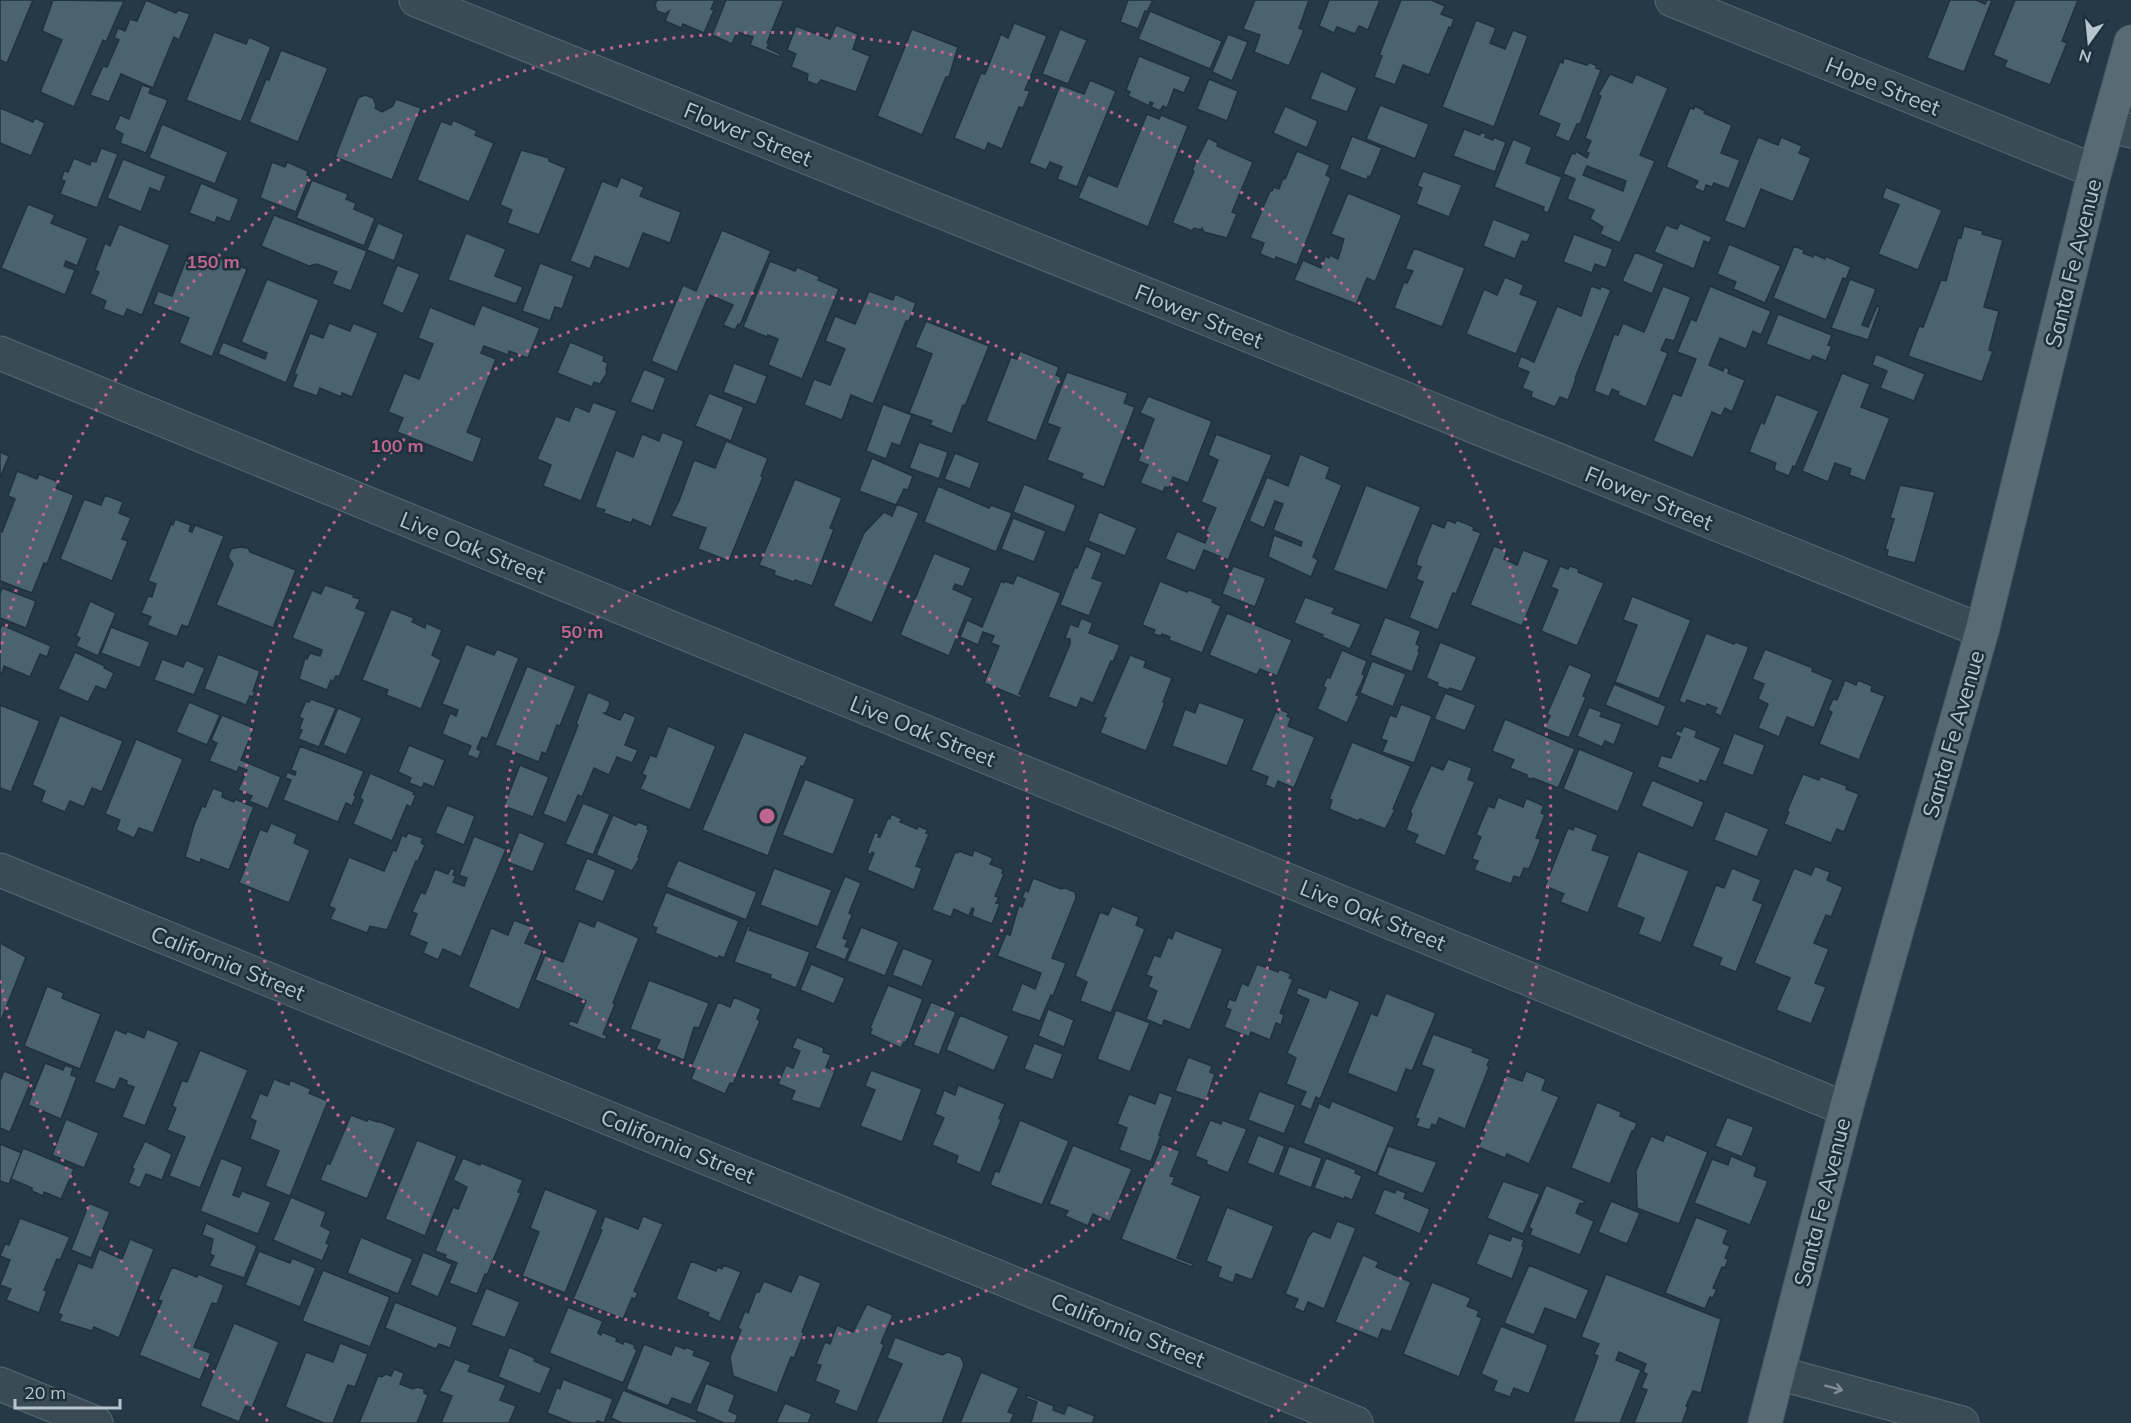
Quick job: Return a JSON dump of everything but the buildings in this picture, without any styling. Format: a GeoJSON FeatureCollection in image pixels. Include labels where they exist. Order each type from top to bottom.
{"type":"FeatureCollection","features":[{"type":"Feature","properties":{"kind":"main road","name":"Santa Fe Avenue"},"geometry":{"type":"LineString","coordinates":[[1765,1423],[1846,1109],[1982,631],[2095,171],[2120,129],[2131,42]]}},
{"type":"Feature","properties":{"kind":"street","name":"Flower Street"},"geometry":{"type":"LineString","coordinates":[[416,0],[1982,631]]}},
{"type":"Feature","properties":{"kind":"street","name":"Hope Street"},"geometry":{"type":"LineString","coordinates":[[1672,0],[2095,171]]}},
{"type":"Feature","properties":{"kind":"street","name":"Live Oak Street"},"geometry":{"type":"LineString","coordinates":[[0,353],[1846,1109]]}},
{"type":"Feature","properties":{"kind":"street","name":"California Street"},"geometry":{"type":"LineString","coordinates":[[0,870],[1356,1423]]}},
{"type":"Feature","properties":{"kind":"street"},"geometry":{"type":"LineString","coordinates":[[1778,1373],[1962,1423]]}},
{"type":"Feature","properties":{"kind":"street"},"geometry":{"type":"LineString","coordinates":[[0,1384],[96,1423]]}}]}
